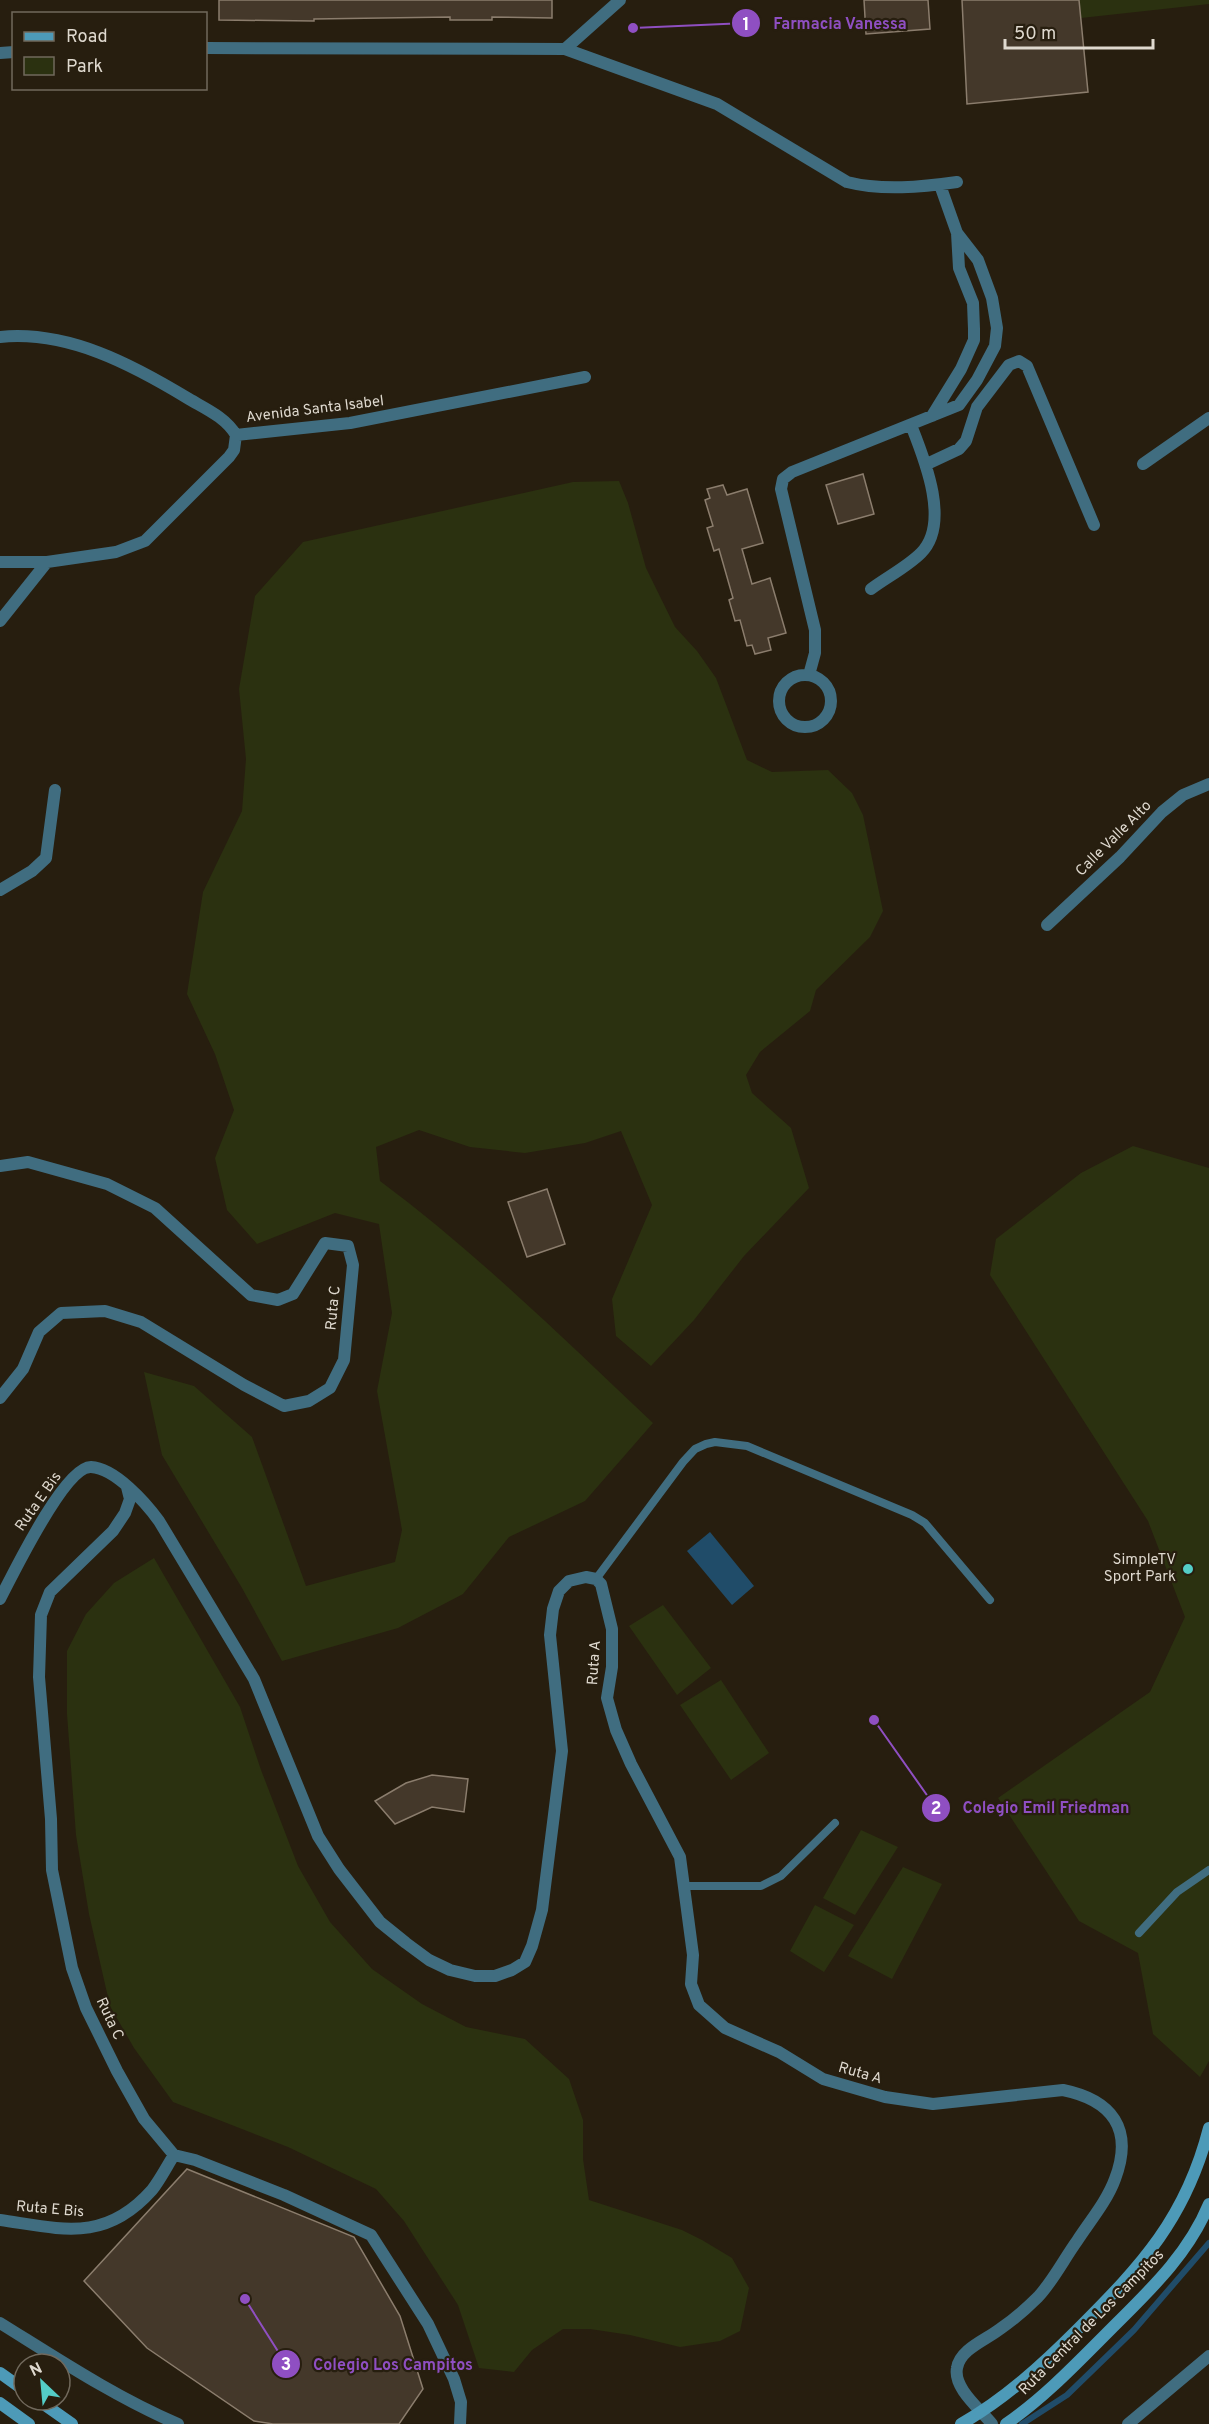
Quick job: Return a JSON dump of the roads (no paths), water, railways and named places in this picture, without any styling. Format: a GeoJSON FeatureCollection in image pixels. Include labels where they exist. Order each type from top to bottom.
{"type":"FeatureCollection","features":[{"type":"Feature","properties":{"kind":"main road","name":"Ruta Central de Los Campitos"},"geometry":{"type":"LineString","coordinates":[[961,2424],[982,2412],[1026,2379],[1117,2290],[1156,2245],[1173,2220],[1194,2176],[1209,2128]]}},
{"type":"Feature","properties":{"kind":"main road","name":"Ruta Central de Los Campitos"},"geometry":{"type":"LineString","coordinates":[[1006,2424],[1042,2397],[1152,2288],[1192,2238],[1209,2204]]}},
{"type":"Feature","properties":{"kind":"main road"},"geometry":{"type":"LineString","coordinates":[[0,2403],[29,2424]]}},
{"type":"Feature","properties":{"kind":"main road"},"geometry":{"type":"LineString","coordinates":[[55,2412],[72,2424]]}},
{"type":"Feature","properties":{"kind":"street"},"geometry":{"type":"LineString","coordinates":[[566,49],[620,0]]}},
{"type":"Feature","properties":{"kind":"street"},"geometry":{"type":"LineString","coordinates":[[207,48],[566,49],[717,104],[848,182],[865,187],[940,185],[957,182]]}},
{"type":"Feature","properties":{"kind":"street"},"geometry":{"type":"LineString","coordinates":[[932,416],[961,369],[974,340],[973,303],[959,268],[957,233],[940,185]]}},
{"type":"Feature","properties":{"kind":"street"},"geometry":{"type":"LineString","coordinates":[[809,675],[815,653],[815,630],[781,489],[783,479],[792,472],[959,405],[977,380],[994,346],[996,321],[992,298],[978,260],[957,233]]}},
{"type":"Feature","properties":{"kind":"street","name":"Avenida Santa Isabel"},"geometry":{"type":"LineString","coordinates":[[0,337],[43,338],[94,351],[140,370],[223,419],[236,435],[350,423],[585,377]]}},
{"type":"Feature","properties":{"kind":"street"},"geometry":{"type":"LineString","coordinates":[[974,340],[994,346]]}},
{"type":"Feature","properties":{"kind":"street"},"geometry":{"type":"LineString","coordinates":[[927,464],[959,449],[966,441],[976,407],[1010,365],[1019,361],[1027,366],[1094,525]]}},
{"type":"Feature","properties":{"kind":"street"},"geometry":{"type":"LineString","coordinates":[[1143,464],[1209,418]]}},
{"type":"Feature","properties":{"kind":"street"},"geometry":{"type":"LineString","coordinates":[[871,589],[922,553],[934,532],[935,514],[927,464],[911,425]]}},
{"type":"Feature","properties":{"kind":"street"},"geometry":{"type":"LineString","coordinates":[[0,562],[47,562],[116,552],[145,541],[229,457],[234,450],[236,435]]}},
{"type":"Feature","properties":{"kind":"street"},"geometry":{"type":"LineString","coordinates":[[0,621],[47,562]]}},
{"type":"Feature","properties":{"kind":"street"},"geometry":{"type":"LineString","coordinates":[[800,675],[809,675],[824,684],[831,700],[829,709],[818,723],[800,726],[785,717],[779,701],[785,684],[800,675]]}},
{"type":"Feature","properties":{"kind":"street","name":"Calle Valle Alto"},"geometry":{"type":"LineString","coordinates":[[1047,926],[1120,857],[1162,812],[1183,795],[1209,784]]}},
{"type":"Feature","properties":{"kind":"street"},"geometry":{"type":"LineString","coordinates":[[0,890],[32,871],[46,858],[55,790]]}},
{"type":"Feature","properties":{"kind":"street","name":"Ruta C"},"geometry":{"type":"LineString","coordinates":[[0,1166],[28,1162],[107,1184],[154,1208],[251,1295],[278,1300],[293,1294],[325,1243],[348,1246],[353,1265],[344,1360],[330,1388],[309,1401],[284,1406],[244,1385],[141,1322],[105,1311],[61,1314],[46,1326],[39,1332],[23,1369],[0,1398]]}},
{"type":"Feature","properties":{"kind":"street","name":"Ruta E Bis"},"geometry":{"type":"LineString","coordinates":[[0,1599],[28,1542],[70,1481],[82,1470],[91,1467],[118,1478],[127,1487]]}},
{"type":"Feature","properties":{"kind":"street"},"geometry":{"type":"LineString","coordinates":[[127,1487],[142,1499],[159,1521],[254,1679],[318,1836],[339,1869],[380,1922],[406,1943],[429,1960],[450,1970],[475,1976],[495,1976],[512,1970],[525,1962],[532,1946],[542,1910],[562,1751],[550,1635],[553,1609],[559,1591],[569,1581],[586,1576],[596,1579]]}},
{"type":"Feature","properties":{"kind":"street","name":"Ruta C"},"geometry":{"type":"LineString","coordinates":[[127,1487],[130,1498],[125,1513],[113,1531],[50,1592],[41,1615],[39,1677],[51,1819],[52,1870],[72,1968],[86,2008],[144,2119],[174,2155]]}},
{"type":"Feature","properties":{"kind":"street","name":"Ruta A"},"geometry":{"type":"LineString","coordinates":[[596,1579],[601,1584],[612,1629],[612,1667],[607,1698],[615,1730],[680,1857],[693,1955],[691,1984],[699,2005],[725,2028],[778,2052],[823,2079],[885,2097],[933,2104],[1063,2090],[1081,2093],[1099,2102],[1112,2113],[1120,2130],[1122,2146],[1115,2180],[1040,2295],[1015,2318],[978,2342],[964,2355],[957,2366],[956,2378],[962,2388],[992,2424]]}},
{"type":"Feature","properties":{"kind":"street"},"geometry":{"type":"LineString","coordinates":[[174,2155],[195,2160],[284,2195],[371,2235],[428,2324],[446,2361],[461,2402],[460,2424]]}},
{"type":"Feature","properties":{"kind":"street","name":"Ruta E Bis"},"geometry":{"type":"LineString","coordinates":[[0,2220],[84,2230],[112,2222],[133,2208],[153,2189],[174,2155]]}},
{"type":"Feature","properties":{"kind":"street"},"geometry":{"type":"LineString","coordinates":[[0,2323],[94,2382],[147,2411],[178,2424]]}},
{"type":"Feature","properties":{"kind":"street"},"geometry":{"type":"LineString","coordinates":[[1128,2424],[1209,2356]]}},
{"type":"Feature","properties":{"kind":"lane"},"geometry":{"type":"LineString","coordinates":[[596,1579],[683,1462],[695,1449],[715,1442],[747,1446],[912,1515],[925,1523],[990,1600]]}},
{"type":"Feature","properties":{"kind":"lane"},"geometry":{"type":"LineString","coordinates":[[684,1886],[761,1886],[781,1876],[835,1823]]}},
{"type":"Feature","properties":{"kind":"lane"},"geometry":{"type":"LineString","coordinates":[[1139,1933],[1177,1892],[1209,1870]]}},
{"type":"Feature","properties":{"kind":"water"},"geometry":{"type":"Polygon","coordinates":[[[710,1532],[754,1586],[732,1605],[687,1551],[710,1532]]]}},
{"type":"Feature","properties":{"kind":"waterway"},"geometry":{"type":"LineString","coordinates":[[1022,2424],[1067,2395],[1134,2330],[1209,2243]]}},
{"type":"Feature","properties":{"kind":"place","name":"Farmacia Vanessa"},"geometry":{"type":"Point","coordinates":[633,28]}},
{"type":"Feature","properties":{"kind":"place","name":"SimpleTV Sport Park"},"geometry":{"type":"Point","coordinates":[1188,1569]}},
{"type":"Feature","properties":{"kind":"place","name":"Colegio Emil Friedman"},"geometry":{"type":"Point","coordinates":[874,1720]}},
{"type":"Feature","properties":{"kind":"place","name":"Colegio Los Campitos"},"geometry":{"type":"Point","coordinates":[245,2299]}}]}
